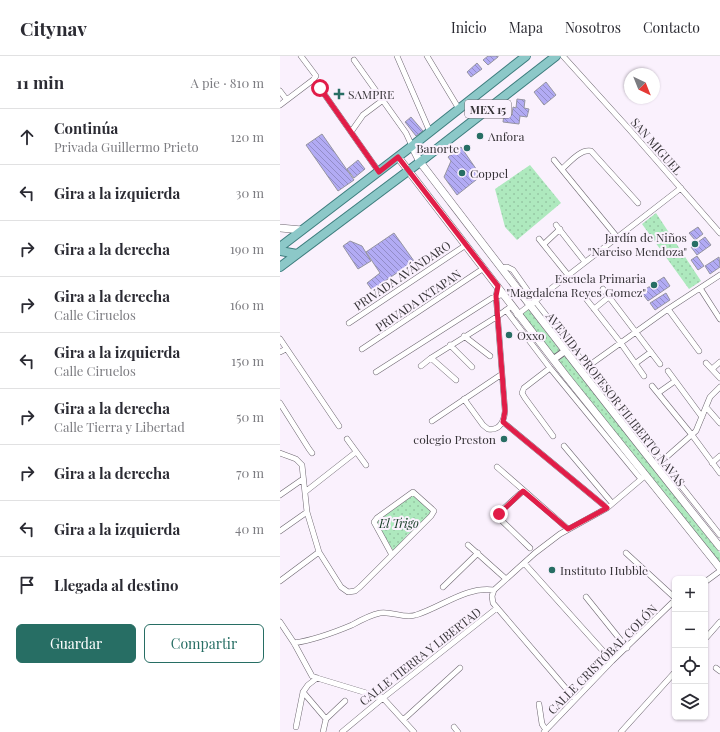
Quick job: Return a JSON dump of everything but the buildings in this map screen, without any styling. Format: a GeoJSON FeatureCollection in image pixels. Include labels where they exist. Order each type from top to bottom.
{"type":"FeatureCollection","features":[{"type":"Feature","properties":{"kind":"main road","name":"MEX 15"},"geometry":{"type":"LineString","coordinates":[[280,247],[379,172],[526,56]]}},
{"type":"Feature","properties":{"kind":"main road","name":"MEX 15"},"geometry":{"type":"LineString","coordinates":[[280,267],[420,162],[556,56]]}},
{"type":"Feature","properties":{"kind":"main road","name":"AVENIDA PROFESOR FILIBERTO NAVAS"},"geometry":{"type":"LineString","coordinates":[[412,146],[420,162],[502,268],[532,303],[565,351],[720,548]]}},
{"type":"Feature","properties":{"kind":"main road","name":"AVENIDA PROFESOR FILIBERTO NAVAS"},"geometry":{"type":"LineString","coordinates":[[398,157],[643,477],[720,569]]}},
{"type":"Feature","properties":{"kind":"main road"},"geometry":{"type":"LineString","coordinates":[[280,228],[302,230]]}},
{"type":"Feature","properties":{"kind":"main road"},"geometry":{"type":"LineString","coordinates":[[280,251],[297,254]]}},
{"type":"Feature","properties":{"kind":"street"},"geometry":{"type":"LineString","coordinates":[[280,105],[313,80],[316,76],[301,56]]}},
{"type":"Feature","properties":{"kind":"street"},"geometry":{"type":"LineString","coordinates":[[397,56],[430,132]]}},
{"type":"Feature","properties":{"kind":"street"},"geometry":{"type":"LineString","coordinates":[[428,56],[459,109]]}},
{"type":"Feature","properties":{"kind":"street","name":"SAN MIGUEL"},"geometry":{"type":"LineString","coordinates":[[563,56],[681,188],[718,226],[720,233]]}},
{"type":"Feature","properties":{"kind":"street"},"geometry":{"type":"LineString","coordinates":[[354,60],[406,133],[412,146]]}},
{"type":"Feature","properties":{"kind":"street"},"geometry":{"type":"LineString","coordinates":[[320,88],[379,172]]}},
{"type":"Feature","properties":{"kind":"street"},"geometry":{"type":"LineString","coordinates":[[280,91],[286,99]]}},
{"type":"Feature","properties":{"kind":"street"},"geometry":{"type":"LineString","coordinates":[[351,132],[363,115],[383,100]]}},
{"type":"Feature","properties":{"kind":"street"},"geometry":{"type":"LineString","coordinates":[[562,169],[581,152],[585,150],[591,151],[638,203]]}},
{"type":"Feature","properties":{"kind":"street"},"geometry":{"type":"LineString","coordinates":[[554,160],[617,237]]}},
{"type":"Feature","properties":{"kind":"street"},"geometry":{"type":"LineString","coordinates":[[512,318],[681,188]]}},
{"type":"Feature","properties":{"kind":"street"},"geometry":{"type":"LineString","coordinates":[[556,225],[585,262]]}},
{"type":"Feature","properties":{"kind":"street"},"geometry":{"type":"LineString","coordinates":[[544,244],[560,229]]}},
{"type":"Feature","properties":{"kind":"street"},"geometry":{"type":"LineString","coordinates":[[540,238],[568,275]]}},
{"type":"Feature","properties":{"kind":"street","name":"PRIVADA AVÁNDARO"},"geometry":{"type":"LineString","coordinates":[[349,323],[466,245]]}},
{"type":"Feature","properties":{"kind":"street","name":"PRIVADA IXTAPAN"},"geometry":{"type":"LineString","coordinates":[[362,349],[484,268]]}},
{"type":"Feature","properties":{"kind":"street"},"geometry":{"type":"LineString","coordinates":[[587,367],[620,342],[720,275]]}},
{"type":"Feature","properties":{"kind":"street"},"geometry":{"type":"LineString","coordinates":[[464,400],[488,429],[496,428],[503,422],[505,411],[496,296],[498,286]]}},
{"type":"Feature","properties":{"kind":"street"},"geometry":{"type":"LineString","coordinates":[[700,288],[720,319]]}},
{"type":"Feature","properties":{"kind":"street"},"geometry":{"type":"LineString","coordinates":[[603,289],[610,296],[660,364]]}},
{"type":"Feature","properties":{"kind":"street"},"geometry":{"type":"LineString","coordinates":[[376,372],[496,296],[504,294]]}},
{"type":"Feature","properties":{"kind":"street"},"geometry":{"type":"LineString","coordinates":[[594,309],[610,296]]}},
{"type":"Feature","properties":{"kind":"street"},"geometry":{"type":"LineString","coordinates":[[587,300],[636,363],[644,376]]}},
{"type":"Feature","properties":{"kind":"street"},"geometry":{"type":"LineString","coordinates":[[532,303],[587,367],[720,535]]}},
{"type":"Feature","properties":{"kind":"street"},"geometry":{"type":"LineString","coordinates":[[421,366],[450,345],[498,316],[512,305]]}},
{"type":"Feature","properties":{"kind":"street"},"geometry":{"type":"LineString","coordinates":[[668,309],[699,351]]}},
{"type":"Feature","properties":{"kind":"street"},"geometry":{"type":"LineString","coordinates":[[294,643],[327,635],[378,613],[382,612],[412,616],[449,599],[485,589],[494,590],[560,534],[607,508],[643,477],[550,368],[506,310]]}},
{"type":"Feature","properties":{"kind":"street"},"geometry":{"type":"LineString","coordinates":[[464,336],[490,356]]}},
{"type":"Feature","properties":{"kind":"street"},"geometry":{"type":"LineString","coordinates":[[280,339],[339,426]]}},
{"type":"Feature","properties":{"kind":"street"},"geometry":{"type":"LineString","coordinates":[[450,345],[472,367]]}},
{"type":"Feature","properties":{"kind":"street"},"geometry":{"type":"LineString","coordinates":[[280,352],[286,349]]}},
{"type":"Feature","properties":{"kind":"street"},"geometry":{"type":"LineString","coordinates":[[554,359],[565,351]]}},
{"type":"Feature","properties":{"kind":"street"},"geometry":{"type":"LineString","coordinates":[[636,363],[651,352]]}},
{"type":"Feature","properties":{"kind":"street"},"geometry":{"type":"LineString","coordinates":[[431,358],[456,380]]}},
{"type":"Feature","properties":{"kind":"street"},"geometry":{"type":"LineString","coordinates":[[712,369],[720,362]]}},
{"type":"Feature","properties":{"kind":"street"},"geometry":{"type":"LineString","coordinates":[[706,363],[720,378]]}},
{"type":"Feature","properties":{"kind":"street"},"geometry":{"type":"LineString","coordinates":[[550,368],[524,388],[522,393],[553,436]]}},
{"type":"Feature","properties":{"kind":"street"},"geometry":{"type":"LineString","coordinates":[[668,371],[702,417]]}},
{"type":"Feature","properties":{"kind":"street"},"geometry":{"type":"LineString","coordinates":[[432,421],[502,374]]}},
{"type":"Feature","properties":{"kind":"street"},"geometry":{"type":"LineString","coordinates":[[658,393],[675,380]]}},
{"type":"Feature","properties":{"kind":"street"},"geometry":{"type":"LineString","coordinates":[[652,386],[692,435],[720,473]]}},
{"type":"Feature","properties":{"kind":"street"},"geometry":{"type":"LineString","coordinates":[[662,461],[696,431],[711,395],[720,386]]}},
{"type":"Feature","properties":{"kind":"street"},"geometry":{"type":"LineString","coordinates":[[280,403],[312,453]]}},
{"type":"Feature","properties":{"kind":"street"},"geometry":{"type":"LineString","coordinates":[[706,407],[720,423]]}},
{"type":"Feature","properties":{"kind":"street"},"geometry":{"type":"LineString","coordinates":[[503,422],[607,508]]}},
{"type":"Feature","properties":{"kind":"street"},"geometry":{"type":"LineString","coordinates":[[347,439],[366,465]]}},
{"type":"Feature","properties":{"kind":"street"},"geometry":{"type":"LineString","coordinates":[[564,446],[612,503]]}},
{"type":"Feature","properties":{"kind":"street"},"geometry":{"type":"LineString","coordinates":[[305,492],[356,452]]}},
{"type":"Feature","properties":{"kind":"street"},"geometry":{"type":"LineString","coordinates":[[280,453],[293,457],[300,462],[307,512],[319,552],[341,587],[348,592],[360,587],[392,555],[431,516],[434,511],[414,493],[411,493],[377,518],[374,522],[392,555]]}},
{"type":"Feature","properties":{"kind":"street"},"geometry":{"type":"LineString","coordinates":[[712,463],[720,456]]}},
{"type":"Feature","properties":{"kind":"street"},"geometry":{"type":"LineString","coordinates":[[497,467],[568,529]]}},
{"type":"Feature","properties":{"kind":"street"},"geometry":{"type":"LineString","coordinates":[[280,495],[303,480]]}},
{"type":"Feature","properties":{"kind":"street"},"geometry":{"type":"LineString","coordinates":[[523,491],[501,511],[498,517],[530,548]]}},
{"type":"Feature","properties":{"kind":"street"},"geometry":{"type":"LineString","coordinates":[[280,530],[307,512]]}},
{"type":"Feature","properties":{"kind":"street"},"geometry":{"type":"LineString","coordinates":[[468,545],[506,579]]}},
{"type":"Feature","properties":{"kind":"street"},"geometry":{"type":"LineString","coordinates":[[280,581],[319,552]]}},
{"type":"Feature","properties":{"kind":"street"},"geometry":{"type":"LineString","coordinates":[[443,587],[478,553]]}},
{"type":"Feature","properties":{"kind":"street"},"geometry":{"type":"LineString","coordinates":[[626,553],[672,596]]}},
{"type":"Feature","properties":{"kind":"street"},"geometry":{"type":"LineString","coordinates":[[524,563],[612,661]]}},
{"type":"Feature","properties":{"kind":"street"},"geometry":{"type":"LineString","coordinates":[[708,579],[720,569]]}},
{"type":"Feature","properties":{"kind":"street","name":"CALLE TIERRA Y LIBERTAD"},"geometry":{"type":"LineString","coordinates":[[342,732],[497,608],[492,603],[494,590]]}},
{"type":"Feature","properties":{"kind":"street"},"geometry":{"type":"LineString","coordinates":[[586,597],[627,648]]}},
{"type":"Feature","properties":{"kind":"street","name":"CALLE CRISTÓBAL COLÓN"},"geometry":{"type":"LineString","coordinates":[[545,731],[612,661],[627,648],[672,602]]}},
{"type":"Feature","properties":{"kind":"street"},"geometry":{"type":"LineString","coordinates":[[497,608],[575,699]]}},
{"type":"Feature","properties":{"kind":"street"},"geometry":{"type":"LineString","coordinates":[[280,622],[294,643],[310,673],[317,678],[383,698],[414,732]]}},
{"type":"Feature","properties":{"kind":"street"},"geometry":{"type":"LineString","coordinates":[[708,636],[720,622]]}},
{"type":"Feature","properties":{"kind":"street"},"geometry":{"type":"LineString","coordinates":[[403,720],[460,668]]}},
{"type":"Feature","properties":{"kind":"street"},"geometry":{"type":"LineString","coordinates":[[621,732],[672,675]]}},
{"type":"Feature","properties":{"kind":"street"},"geometry":{"type":"LineString","coordinates":[[296,727],[303,692],[306,686],[317,678]]}},
{"type":"Feature","properties":{"kind":"street"},"geometry":{"type":"LineString","coordinates":[[303,692],[326,719]]}},
{"type":"Feature","properties":{"kind":"street"},"geometry":{"type":"LineString","coordinates":[[323,732],[326,719],[345,701]]}},
{"type":"Feature","properties":{"kind":"street"},"geometry":{"type":"LineString","coordinates":[[539,704],[542,724],[545,731]]}},
{"type":"Feature","properties":{"kind":"street"},"geometry":{"type":"LineString","coordinates":[[454,727],[458,732]]}},
{"type":"Feature","properties":{"kind":"green space"},"geometry":{"type":"Polygon","coordinates":[[[530,165],[561,203],[517,240],[505,227],[495,189],[530,165]]]}},
{"type":"Feature","properties":{"kind":"green space"},"geometry":{"type":"Polygon","coordinates":[[[656,213],[701,281],[689,289],[642,224],[656,213]]]}},
{"type":"Feature","properties":{"kind":"green space"},"geometry":{"type":"Polygon","coordinates":[[[528,309],[559,349],[559,351],[554,355],[522,315],[528,309]]]}},
{"type":"Feature","properties":{"kind":"green space"},"geometry":{"type":"Polygon","coordinates":[[[565,356],[720,553],[720,562],[718,562],[559,361],[565,356]]]}},
{"type":"Feature","properties":{"kind":"green space","name":"El Trigo"},"geometry":{"type":"Polygon","coordinates":[[[416,494],[433,510],[423,523],[407,535],[394,552],[375,520],[416,494]]]}},
{"type":"Feature","properties":{"kind":"place","name":"SAMPRE"},"geometry":{"type":"Point","coordinates":[339,94]}},
{"type":"Feature","properties":{"kind":"place","name":"Anfora"},"geometry":{"type":"Point","coordinates":[480,136]}},
{"type":"Feature","properties":{"kind":"place","name":"Banorte"},"geometry":{"type":"Point","coordinates":[467,148]}},
{"type":"Feature","properties":{"kind":"place","name":"Coppel"},"geometry":{"type":"Point","coordinates":[462,173]}},
{"type":"Feature","properties":{"kind":"place","name":"Jardín de Niños \"Narciso Mendoza\""},"geometry":{"type":"Point","coordinates":[695,244]}},
{"type":"Feature","properties":{"kind":"place","name":"Escuela Primaria \"Magdalena Reyes Gomez\""},"geometry":{"type":"Point","coordinates":[654,285]}},
{"type":"Feature","properties":{"kind":"place","name":"Oxxo"},"geometry":{"type":"Point","coordinates":[509,335]}},
{"type":"Feature","properties":{"kind":"place","name":"colegio Preston"},"geometry":{"type":"Point","coordinates":[504,439]}},
{"type":"Feature","properties":{"kind":"place","name":"Instituto Hubble"},"geometry":{"type":"Point","coordinates":[552,570]}},
{"type":"Feature","properties":{"kind":"route"},"geometry":{"type":"LineString","coordinates":[[320,88],[379,172],[398,157],[498,286],[496,296],[505,411],[503,422],[607,508],[568,529],[523,491],[499,514]]}}]}
